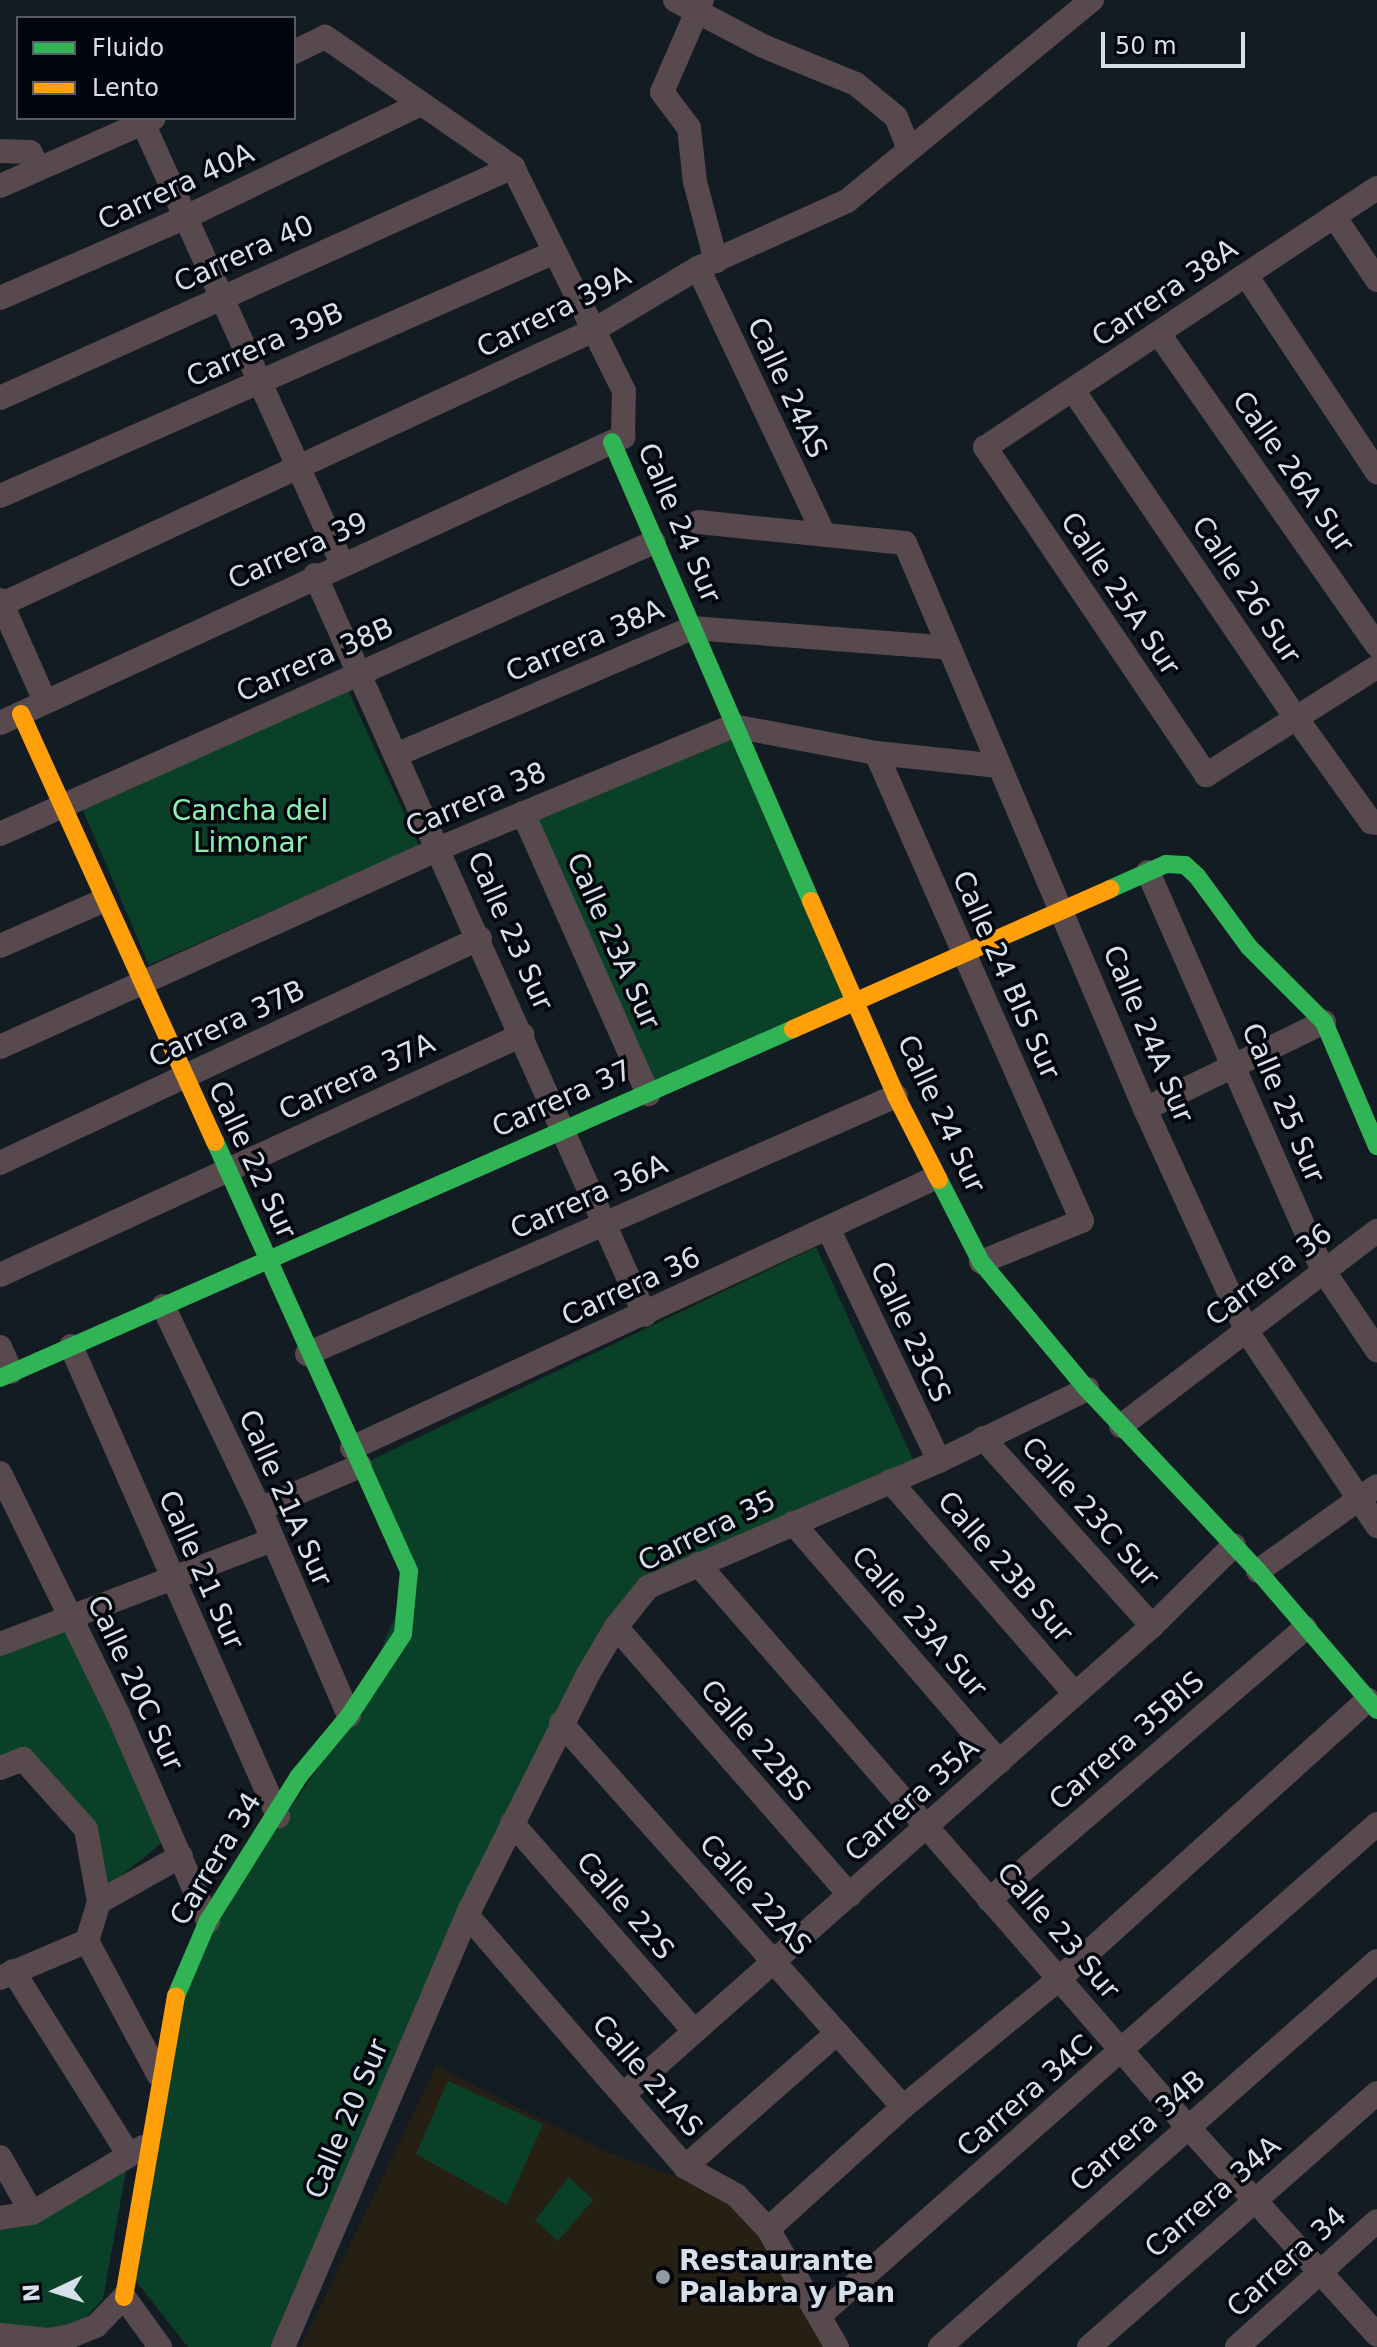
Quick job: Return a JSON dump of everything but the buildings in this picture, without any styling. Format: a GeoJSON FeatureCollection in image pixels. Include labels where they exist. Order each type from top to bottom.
{"type":"FeatureCollection","features":[{"type":"Feature","properties":{"kind":"street"},"geometry":{"type":"LineString","coordinates":[[675,0],[700,8],[763,46],[856,84],[896,117],[909,150]]}},
{"type":"Feature","properties":{"kind":"street","name":"Carrera 39A"},"geometry":{"type":"LineString","coordinates":[[1,603],[301,469],[594,330],[707,264],[847,201],[1092,0]]}},
{"type":"Feature","properties":{"kind":"street","name":"Calle 24AS"},"geometry":{"type":"LineString","coordinates":[[700,8],[662,92],[689,128],[707,264],[823,533]]}},
{"type":"Feature","properties":{"kind":"street"},"geometry":{"type":"LineString","coordinates":[[296,51],[325,37],[419,105],[513,167]]}},
{"type":"Feature","properties":{"kind":"street","name":"Carrera 40A"},"geometry":{"type":"LineString","coordinates":[[0,298],[186,217],[419,105]]}},
{"type":"Feature","properties":{"kind":"street"},"geometry":{"type":"LineString","coordinates":[[0,186],[149,121],[186,217],[342,564]]}},
{"type":"Feature","properties":{"kind":"street"},"geometry":{"type":"LineString","coordinates":[[0,151],[30,152],[39,169]]}},
{"type":"Feature","properties":{"kind":"street","name":"Calle 24 Sur"},"geometry":{"type":"LineString","coordinates":[[513,167],[624,391],[617,439],[654,542],[857,1000],[896,1096],[935,1178],[981,1262],[1087,1389],[1258,1571],[1372,1705]]}},
{"type":"Feature","properties":{"kind":"street","name":"Carrera 40"},"geometry":{"type":"LineString","coordinates":[[0,398],[513,167]]}},
{"type":"Feature","properties":{"kind":"street","name":"Carrera 38A"},"geometry":{"type":"LineString","coordinates":[[985,447],[1377,188]]}},
{"type":"Feature","properties":{"kind":"street"},"geometry":{"type":"LineString","coordinates":[[1334,216],[1377,280]]}},
{"type":"Feature","properties":{"kind":"street","name":"Carrera 39B"},"geometry":{"type":"LineString","coordinates":[[0,496],[555,252]]}},
{"type":"Feature","properties":{"kind":"street"},"geometry":{"type":"LineString","coordinates":[[1246,275],[1377,472]]}},
{"type":"Feature","properties":{"kind":"street","name":"Calle 26A Sur"},"geometry":{"type":"LineString","coordinates":[[1159,334],[1377,645]]}},
{"type":"Feature","properties":{"kind":"street","name":"Calle 26 Sur"},"geometry":{"type":"LineString","coordinates":[[1073,390],[1297,719],[1374,822]]}},
{"type":"Feature","properties":{"kind":"street","name":"Carrera 39"},"geometry":{"type":"LineString","coordinates":[[10,718],[315,575],[617,439]]}},
{"type":"Feature","properties":{"kind":"street","name":"Calle 25A Sur"},"geometry":{"type":"LineString","coordinates":[[985,447],[1206,775],[1297,719]]}},
{"type":"Feature","properties":{"kind":"street"},"geometry":{"type":"LineString","coordinates":[[698,522],[823,533]]}},
{"type":"Feature","properties":{"kind":"street","name":"Calle 24A Sur"},"geometry":{"type":"LineString","coordinates":[[823,533],[905,543],[999,766],[1064,909],[1145,1109],[1246,1330],[1368,1493],[1377,1526]]}},
{"type":"Feature","properties":{"kind":"street","name":"Carrera 38B"},"geometry":{"type":"LineString","coordinates":[[0,834],[654,542]]}},
{"type":"Feature","properties":{"kind":"street","name":"Calle 23 Sur"},"geometry":{"type":"LineString","coordinates":[[315,575],[440,848],[645,1315]]}},
{"type":"Feature","properties":{"kind":"street"},"geometry":{"type":"LineString","coordinates":[[1,603],[45,701]]}},
{"type":"Feature","properties":{"kind":"street","name":"Carrera 38A"},"geometry":{"type":"LineString","coordinates":[[398,754],[692,628],[949,648]]}},
{"type":"Feature","properties":{"kind":"street"},"geometry":{"type":"LineString","coordinates":[[1297,719],[1377,667]]}},
{"type":"Feature","properties":{"kind":"street","name":"Calle 22 Sur"},"geometry":{"type":"LineString","coordinates":[[10,718],[61,806],[137,982],[409,1571],[403,1634]]}},
{"type":"Feature","properties":{"kind":"street"},"geometry":{"type":"LineString","coordinates":[[733,726],[876,753],[999,766]]}},
{"type":"Feature","properties":{"kind":"street","name":"Carrera 38"},"geometry":{"type":"LineString","coordinates":[[0,1047],[137,982],[440,848],[733,726]]}},
{"type":"Feature","properties":{"kind":"street","name":"Calle 24 BIS Sur"},"geometry":{"type":"LineString","coordinates":[[876,753],[1082,1221],[981,1262]]}},
{"type":"Feature","properties":{"kind":"street","name":"Calle 23A Sur"},"geometry":{"type":"LineString","coordinates":[[523,813],[648,1094]]}},
{"type":"Feature","properties":{"kind":"street","name":"Carrera 37"},"geometry":{"type":"LineString","coordinates":[[6,1375],[1166,864],[1185,865],[1249,947],[1324,1022]]}},
{"type":"Feature","properties":{"kind":"street","name":"Calle 25 Sur"},"geometry":{"type":"LineString","coordinates":[[1148,872],[1323,1270],[1377,1350]]}},
{"type":"Feature","properties":{"kind":"street"},"geometry":{"type":"LineString","coordinates":[[0,946],[102,901]]}},
{"type":"Feature","properties":{"kind":"street","name":"Carrera 37B"},"geometry":{"type":"LineString","coordinates":[[0,1163],[480,938]]}},
{"type":"Feature","properties":{"kind":"street"},"geometry":{"type":"LineString","coordinates":[[1145,1109],[1324,1022],[1377,1146]]}},
{"type":"Feature","properties":{"kind":"street","name":"Carrera 37A"},"geometry":{"type":"LineString","coordinates":[[0,1275],[522,1035]]}},
{"type":"Feature","properties":{"kind":"street","name":"Carrera 36A"},"geometry":{"type":"LineString","coordinates":[[307,1354],[896,1096]]}},
{"type":"Feature","properties":{"kind":"street","name":"Carrera 36"},"geometry":{"type":"LineString","coordinates":[[260,1509],[356,1457],[645,1315],[935,1178]]}},
{"type":"Feature","properties":{"kind":"street","name":"Calle 23CS"},"geometry":{"type":"LineString","coordinates":[[828,1228],[939,1461]]}},
{"type":"Feature","properties":{"kind":"street","name":"Carrera 36"},"geometry":{"type":"LineString","coordinates":[[1121,1426],[1377,1231]]}},
{"type":"Feature","properties":{"kind":"street","name":"Calle 21A Sur"},"geometry":{"type":"LineString","coordinates":[[163,1306],[260,1509],[349,1716]]}},
{"type":"Feature","properties":{"kind":"street","name":"Calle 21 Sur"},"geometry":{"type":"LineString","coordinates":[[71,1346],[278,1816]]}},
{"type":"Feature","properties":{"kind":"street"},"geometry":{"type":"LineString","coordinates":[[0,1347],[6,1375]]}},
{"type":"Feature","properties":{"kind":"street","name":"Carrera 35"},"geometry":{"type":"LineString","coordinates":[[467,1915],[561,1723],[616,1627],[648,1587],[939,1461],[1087,1389]]}},
{"type":"Feature","properties":{"kind":"street","name":"Calle 23C Sur"},"geometry":{"type":"LineString","coordinates":[[983,1438],[1152,1626]]}},
{"type":"Feature","properties":{"kind":"street","name":"Calle 20C Sur"},"geometry":{"type":"LineString","coordinates":[[0,1473],[72,1620],[208,1921]]}},
{"type":"Feature","properties":{"kind":"street","name":"Calle 23B Sur"},"geometry":{"type":"LineString","coordinates":[[890,1481],[1074,1693]]}},
{"type":"Feature","properties":{"kind":"street"},"geometry":{"type":"LineString","coordinates":[[1258,1571],[1368,1493]]}},
{"type":"Feature","properties":{"kind":"street","name":"Calle 23A Sur"},"geometry":{"type":"LineString","coordinates":[[793,1523],[999,1762]]}},
{"type":"Feature","properties":{"kind":"street"},"geometry":{"type":"LineString","coordinates":[[0,1644],[72,1620],[273,1540]]}},
{"type":"Feature","properties":{"kind":"street","name":"Carrera 35A"},"geometry":{"type":"LineString","coordinates":[[624,2094],[1152,1626],[1234,1545]]}},
{"type":"Feature","properties":{"kind":"street","name":"Calle 23 Sur"},"geometry":{"type":"LineString","coordinates":[[698,1564],[1188,2127],[1256,2198],[1377,2335]]}},
{"type":"Feature","properties":{"kind":"street","name":"Calle 22BS"},"geometry":{"type":"LineString","coordinates":[[616,1627],[850,1895]]}},
{"type":"Feature","properties":{"kind":"street","name":"Carrera 35BIS"},"geometry":{"type":"LineString","coordinates":[[989,1900],[1305,1628]]}},
{"type":"Feature","properties":{"kind":"street","name":"Carrera 34"},"geometry":{"type":"LineString","coordinates":[[124,2297],[137,2150],[158,2074],[172,2004],[208,1921],[278,1816],[299,1776],[349,1716],[403,1634]]}},
{"type":"Feature","properties":{"kind":"street"},"geometry":{"type":"LineString","coordinates":[[768,2229],[903,2107],[1060,1978],[1372,1705]]}},
{"type":"Feature","properties":{"kind":"street","name":"Calle 22AS"},"geometry":{"type":"LineString","coordinates":[[561,1723],[903,2107]]}},
{"type":"Feature","properties":{"kind":"street"},"geometry":{"type":"LineString","coordinates":[[0,1768],[23,1759],[86,1829],[99,1902],[87,1941],[158,2074]]}},
{"type":"Feature","properties":{"kind":"street","name":"Calle 22S"},"geometry":{"type":"LineString","coordinates":[[512,1823],[693,2030]]}},
{"type":"Feature","properties":{"kind":"street","name":"Carrera 34C"},"geometry":{"type":"LineString","coordinates":[[819,2316],[1377,1824]]}},
{"type":"Feature","properties":{"kind":"street"},"geometry":{"type":"LineString","coordinates":[[99,1902],[181,1856]]}},
{"type":"Feature","properties":{"kind":"street","name":"Calle 21AS"},"geometry":{"type":"LineString","coordinates":[[467,1915],[685,2167],[736,2195],[768,2229],[837,2347]]}},
{"type":"Feature","properties":{"kind":"street","name":"Calle 20 Sur"},"geometry":{"type":"LineString","coordinates":[[283,2347],[467,1915]]}},
{"type":"Feature","properties":{"kind":"street"},"geometry":{"type":"LineString","coordinates":[[0,2218],[32,2213],[137,2150],[7,1974],[87,1941]]}},
{"type":"Feature","properties":{"kind":"street","name":"Carrera 34B"},"geometry":{"type":"LineString","coordinates":[[940,2347],[1377,1961]]}},
{"type":"Feature","properties":{"kind":"street"},"geometry":{"type":"LineString","coordinates":[[685,2167],[837,2033]]}},
{"type":"Feature","properties":{"kind":"street","name":"Carrera 34A"},"geometry":{"type":"LineString","coordinates":[[1089,2347],[1377,2093]]}},
{"type":"Feature","properties":{"kind":"street"},"geometry":{"type":"LineString","coordinates":[[0,2157],[32,2213]]}},
{"type":"Feature","properties":{"kind":"street","name":"Carrera 34"},"geometry":{"type":"LineString","coordinates":[[1237,2347],[1319,2268],[1377,2221]]}},
{"type":"Feature","properties":{"kind":"street"},"geometry":{"type":"LineString","coordinates":[[0,2335],[48,2340],[71,2336],[96,2326],[124,2297],[160,2347]]}},
{"type":"Feature","properties":{"kind":"shaded area"},"geometry":{"type":"Polygon","coordinates":[[[436,2066],[604,2151],[732,2197],[832,2347],[301,2347],[436,2066]]]}},
{"type":"Feature","properties":{"kind":"green space","name":"Cancha del Limonar"},"geometry":{"type":"Polygon","coordinates":[[[348,690],[419,846],[149,965],[82,808],[348,690]]]}},
{"type":"Feature","properties":{"kind":"green space"},"geometry":{"type":"Polygon","coordinates":[[[731,735],[849,996],[650,1084],[532,818],[731,735]]]}},
{"type":"Feature","properties":{"kind":"green space"},"geometry":{"type":"Polygon","coordinates":[[[816,1247],[916,1466],[687,1562],[579,1678],[281,2347],[188,2347],[135,2280],[181,1996],[216,1917],[352,1718],[416,1568],[367,1462],[816,1247]]]}},
{"type":"Feature","properties":{"kind":"green space"},"geometry":{"type":"Polygon","coordinates":[[[75,1627],[164,1841],[102,1891],[90,1823],[22,1753],[0,1762],[0,1649],[75,1627]]]}},
{"type":"Feature","properties":{"kind":"green space"},"geometry":{"type":"Polygon","coordinates":[[[448,2081],[543,2124],[507,2205],[416,2154],[448,2081]]]}},
{"type":"Feature","properties":{"kind":"green space"},"geometry":{"type":"Polygon","coordinates":[[[126,2171],[103,2299],[76,2327],[0,2332],[0,2222],[39,2217],[126,2171]]]}},
{"type":"Feature","properties":{"kind":"green space"},"geometry":{"type":"Polygon","coordinates":[[[569,2177],[593,2200],[558,2241],[535,2220],[569,2177]]]}},
{"type":"Feature","properties":{"kind":"traffic: fast"},"geometry":{"type":"LineString","coordinates":[[612,442],[811,901]]}},
{"type":"Feature","properties":{"kind":"traffic: fast"},"geometry":{"type":"LineString","coordinates":[[1110,889],[1166,864],[1185,865],[1197,876],[1249,947],[1324,1022],[1377,1146]]}},
{"type":"Feature","properties":{"kind":"traffic: fast"},"geometry":{"type":"LineString","coordinates":[[0,1378],[793,1029]]}},
{"type":"Feature","properties":{"kind":"traffic: fast"},"geometry":{"type":"LineString","coordinates":[[176,1996],[208,1921],[299,1776],[349,1716],[403,1634],[409,1571],[215,1142]]}},
{"type":"Feature","properties":{"kind":"traffic: fast"},"geometry":{"type":"LineString","coordinates":[[939,1180],[981,1262],[1087,1389],[1258,1571],[1377,1710]]}},
{"type":"Feature","properties":{"kind":"traffic: slow"},"geometry":{"type":"LineString","coordinates":[[21,714],[215,1142]]}},
{"type":"Feature","properties":{"kind":"traffic: slow"},"geometry":{"type":"LineString","coordinates":[[793,1029],[1110,889]]}},
{"type":"Feature","properties":{"kind":"traffic: slow"},"geometry":{"type":"LineString","coordinates":[[811,901],[896,1096],[939,1180]]}},
{"type":"Feature","properties":{"kind":"traffic: slow"},"geometry":{"type":"LineString","coordinates":[[124,2297],[176,1996]]}},
{"type":"Feature","properties":{"kind":"place","name":"Restaurante Palabra y Pan"},"geometry":{"type":"Point","coordinates":[663,2277]}}]}
